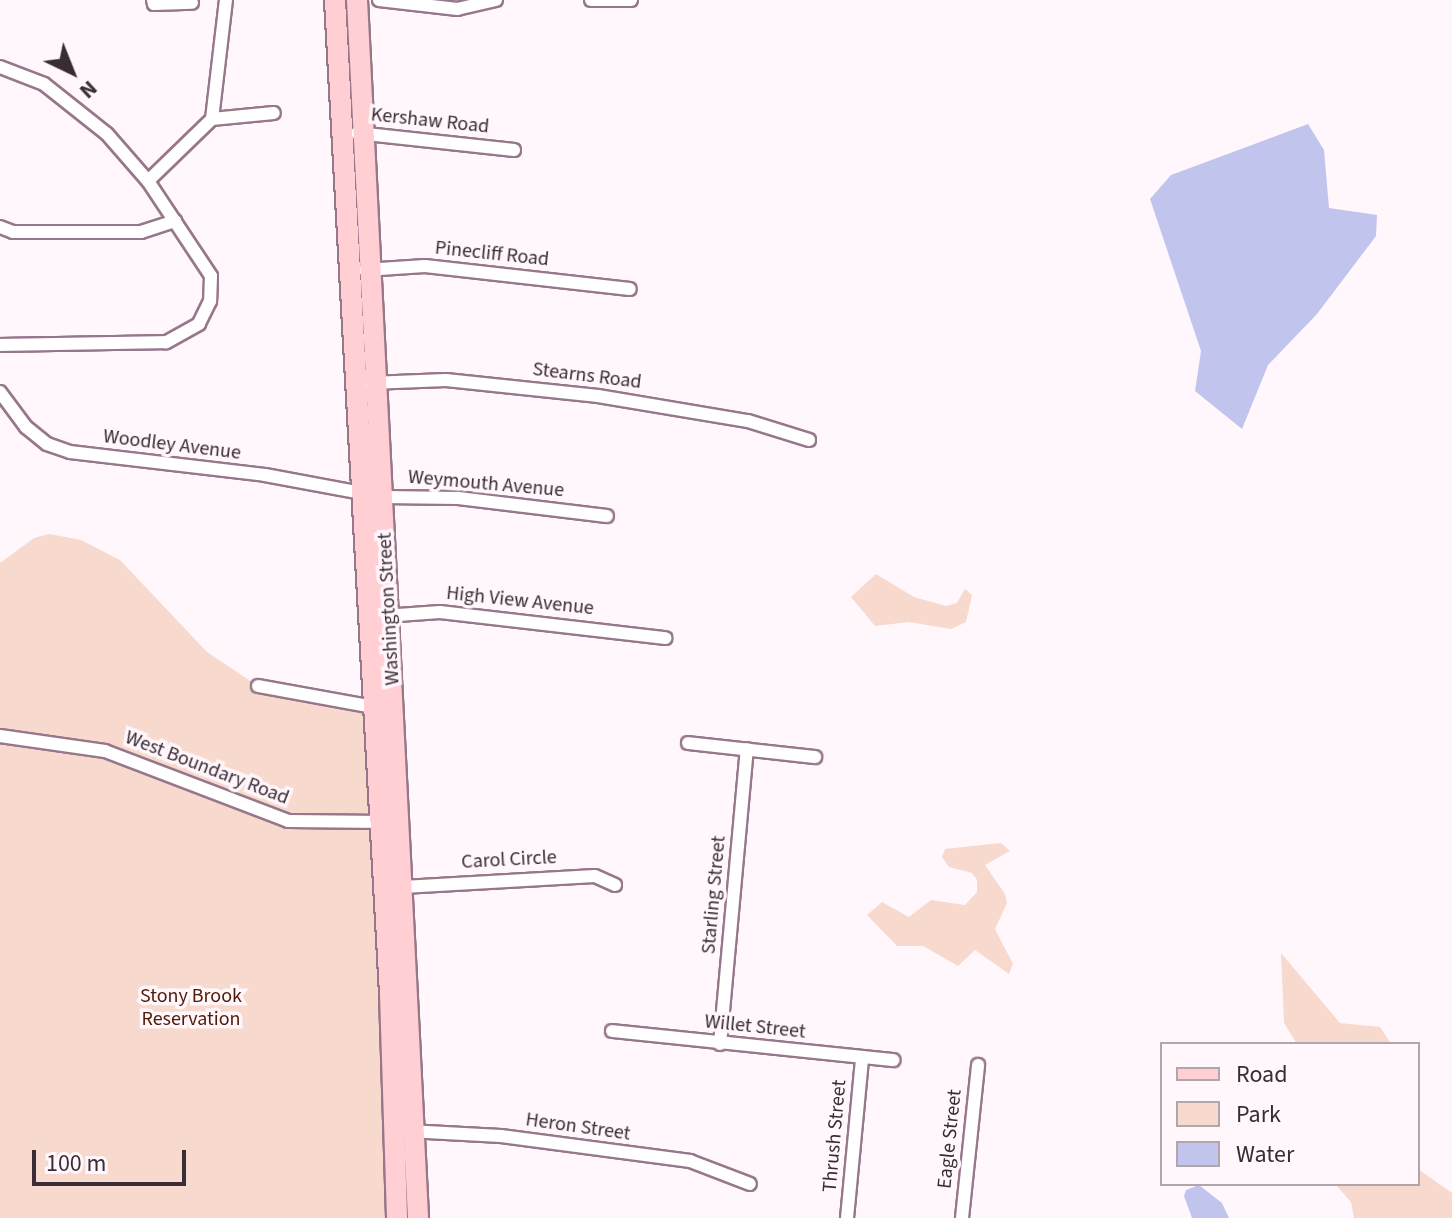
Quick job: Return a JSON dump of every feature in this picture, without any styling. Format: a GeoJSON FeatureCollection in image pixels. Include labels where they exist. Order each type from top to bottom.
{"type":"FeatureCollection","features":[{"type":"Feature","properties":{"kind":"main road","name":"Washington Street"},"geometry":{"type":"LineString","coordinates":[[335,0],[363,491],[402,823],[407,1131],[397,1218]]}},
{"type":"Feature","properties":{"kind":"main road","name":"Washington Street"},"geometry":{"type":"LineString","coordinates":[[357,0],[384,497],[373,707],[379,822],[407,1131],[418,1218]]}},
{"type":"Feature","properties":{"kind":"street"},"geometry":{"type":"LineString","coordinates":[[153,0],[154,4],[192,3]]}},
{"type":"Feature","properties":{"kind":"street"},"geometry":{"type":"LineString","coordinates":[[212,119],[226,0]]}},
{"type":"Feature","properties":{"kind":"street"},"geometry":{"type":"LineString","coordinates":[[379,0],[457,9],[496,0]]}},
{"type":"Feature","properties":{"kind":"street"},"geometry":{"type":"LineString","coordinates":[[591,0],[631,0]]}},
{"type":"Feature","properties":{"kind":"street"},"geometry":{"type":"LineString","coordinates":[[0,67],[44,84],[74,105],[148,181],[211,276],[210,301],[199,324],[186,334],[166,342],[91,347],[0,345]]}},
{"type":"Feature","properties":{"kind":"street"},"geometry":{"type":"LineString","coordinates":[[148,181],[212,119],[274,113]]}},
{"type":"Feature","properties":{"kind":"street","name":"Kershaw Road"},"geometry":{"type":"LineString","coordinates":[[342,134],[363,133],[514,150]]}},
{"type":"Feature","properties":{"kind":"street"},"geometry":{"type":"LineString","coordinates":[[0,227],[13,232],[141,232],[175,221]]}},
{"type":"Feature","properties":{"kind":"street","name":"Pinecliff Road"},"geometry":{"type":"LineString","coordinates":[[350,271],[425,266],[630,289]]}},
{"type":"Feature","properties":{"kind":"street","name":"Stearns Road"},"geometry":{"type":"LineString","coordinates":[[356,384],[446,380],[598,396],[748,421],[809,440]]}},
{"type":"Feature","properties":{"kind":"street","name":"Woodley Avenue"},"geometry":{"type":"LineString","coordinates":[[0,392],[26,427],[47,444],[70,452],[363,491]]}},
{"type":"Feature","properties":{"kind":"street","name":"Weymouth Avenue"},"geometry":{"type":"LineString","coordinates":[[363,491],[384,497],[458,498],[607,516]]}},
{"type":"Feature","properties":{"kind":"street","name":"High View Avenue"},"geometry":{"type":"LineString","coordinates":[[378,617],[440,612],[666,638]]}},
{"type":"Feature","properties":{"kind":"street"},"geometry":{"type":"LineString","coordinates":[[258,686],[373,707]]}},
{"type":"Feature","properties":{"kind":"street","name":"West Boundary Road"},"geometry":{"type":"LineString","coordinates":[[0,736],[105,751],[288,821],[402,823]]}},
{"type":"Feature","properties":{"kind":"street"},"geometry":{"type":"LineString","coordinates":[[688,743],[815,757]]}},
{"type":"Feature","properties":{"kind":"street","name":"Starling Street"},"geometry":{"type":"LineString","coordinates":[[720,1044],[747,749]]}},
{"type":"Feature","properties":{"kind":"street","name":"Carol Circle"},"geometry":{"type":"LineString","coordinates":[[403,887],[595,876],[615,885]]}},
{"type":"Feature","properties":{"kind":"street","name":"Willet Street"},"geometry":{"type":"LineString","coordinates":[[612,1031],[894,1060]]}},
{"type":"Feature","properties":{"kind":"street","name":"Thrush Street"},"geometry":{"type":"LineString","coordinates":[[847,1218],[862,1058]]}},
{"type":"Feature","properties":{"kind":"street","name":"Eagle Street"},"geometry":{"type":"LineString","coordinates":[[962,1218],[978,1065]]}},
{"type":"Feature","properties":{"kind":"street","name":"Heron Street"},"geometry":{"type":"LineString","coordinates":[[407,1131],[501,1136],[690,1161],[750,1184]]}},
{"type":"Feature","properties":{"kind":"green space","name":"Stony Brook Reservation"},"geometry":{"type":"Polygon","coordinates":[[[49,534],[81,540],[120,560],[207,652],[258,686],[314,703],[373,707],[387,1218],[0,1218],[0,563],[34,538],[49,534]]]}},
{"type":"Feature","properties":{"kind":"green space"},"geometry":{"type":"Polygon","coordinates":[[[876,574],[914,597],[946,606],[957,603],[965,589],[972,595],[966,622],[951,629],[909,622],[875,626],[851,597],[876,574]]]}},
{"type":"Feature","properties":{"kind":"green space"},"geometry":{"type":"Polygon","coordinates":[[[1001,843],[1010,851],[985,865],[1005,894],[1007,903],[995,929],[1013,964],[1009,974],[975,950],[958,966],[923,946],[897,946],[867,915],[882,902],[909,917],[931,900],[965,905],[977,892],[977,880],[972,873],[949,867],[942,857],[945,849],[1001,843]]]}},
{"type":"Feature","properties":{"kind":"green space"},"geometry":{"type":"Polygon","coordinates":[[[1281,953],[1340,1023],[1380,1027],[1390,1042],[1296,1042],[1284,1023],[1281,953]]]}},
{"type":"Feature","properties":{"kind":"green space"},"geometry":{"type":"Polygon","coordinates":[[[1420,1170],[1452,1193],[1452,1218],[1354,1218],[1351,1202],[1337,1186],[1420,1186],[1420,1170]]]}},
{"type":"Feature","properties":{"kind":"water"},"geometry":{"type":"Polygon","coordinates":[[[1308,124],[1324,150],[1329,208],[1377,215],[1376,236],[1317,314],[1268,365],[1242,429],[1195,391],[1201,351],[1150,199],[1171,175],[1308,124]]]}},
{"type":"Feature","properties":{"kind":"water"},"geometry":{"type":"Polygon","coordinates":[[[1200,1186],[1222,1203],[1229,1218],[1192,1218],[1184,1196],[1186,1190],[1200,1186]]]}}]}
